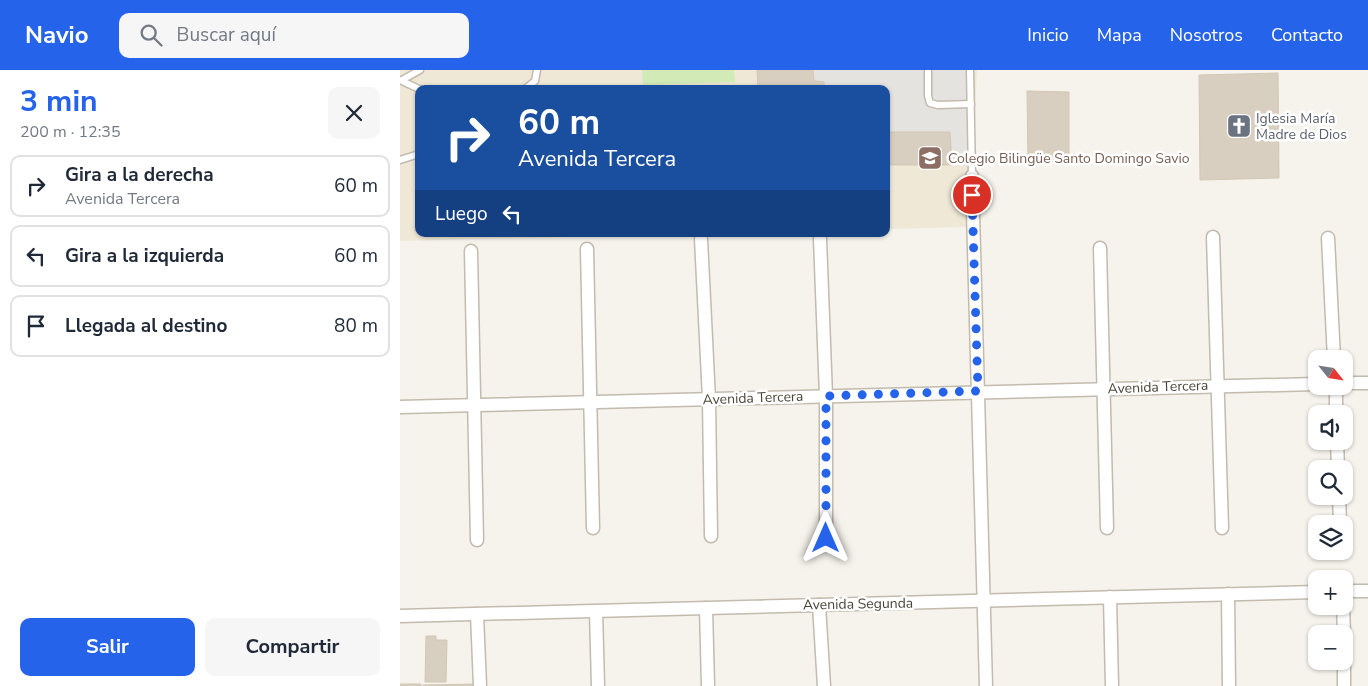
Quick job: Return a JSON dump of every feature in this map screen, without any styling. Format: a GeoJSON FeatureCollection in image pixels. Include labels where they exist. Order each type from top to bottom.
{"type":"FeatureCollection","features":[{"type":"Feature","properties":{"kind":"street"},"geometry":{"type":"LineString","coordinates":[[972,176],[986,686]]}},
{"type":"Feature","properties":{"kind":"street"},"geometry":{"type":"LineString","coordinates":[[1213,237],[1222,528]]}},
{"type":"Feature","properties":{"kind":"street"},"geometry":{"type":"LineString","coordinates":[[1328,238],[1334,350]]}},
{"type":"Feature","properties":{"kind":"street"},"geometry":{"type":"LineString","coordinates":[[702,239],[709,399],[711,536]]}},
{"type":"Feature","properties":{"kind":"street"},"geometry":{"type":"LineString","coordinates":[[820,239],[826,396],[826,538]]}},
{"type":"Feature","properties":{"kind":"street"},"geometry":{"type":"LineString","coordinates":[[1100,248],[1107,528]]}},
{"type":"Feature","properties":{"kind":"street"},"geometry":{"type":"LineString","coordinates":[[587,249],[593,528]]}},
{"type":"Feature","properties":{"kind":"street"},"geometry":{"type":"LineString","coordinates":[[471,251],[476,540]]}},
{"type":"Feature","properties":{"kind":"street"},"geometry":{"type":"LineString","coordinates":[[1353,383],[1368,383]]}},
{"type":"Feature","properties":{"kind":"street","name":"Avenida Tercera"},"geometry":{"type":"LineString","coordinates":[[400,407],[1308,384]]}},
{"type":"Feature","properties":{"kind":"street"},"geometry":{"type":"LineString","coordinates":[[1353,591],[1368,590]]}},
{"type":"Feature","properties":{"kind":"street","name":"Avenida Segunda"},"geometry":{"type":"LineString","coordinates":[[400,616],[1308,592]]}},
{"type":"Feature","properties":{"kind":"street"},"geometry":{"type":"LineString","coordinates":[[1228,594],[1229,686]]}},
{"type":"Feature","properties":{"kind":"street"},"geometry":{"type":"LineString","coordinates":[[1110,597],[1112,686]]}},
{"type":"Feature","properties":{"kind":"street"},"geometry":{"type":"LineString","coordinates":[[819,605],[824,686]]}},
{"type":"Feature","properties":{"kind":"street"},"geometry":{"type":"LineString","coordinates":[[706,608],[708,686]]}},
{"type":"Feature","properties":{"kind":"street"},"geometry":{"type":"LineString","coordinates":[[596,611],[598,686]]}},
{"type":"Feature","properties":{"kind":"street"},"geometry":{"type":"LineString","coordinates":[[476,614],[480,686]]}},
{"type":"Feature","properties":{"kind":"street"},"geometry":{"type":"LineString","coordinates":[[1344,670],[1344,686]]}},
{"type":"Feature","properties":{"kind":"lane"},"geometry":{"type":"LineString","coordinates":[[401,80],[420,70]]}},
{"type":"Feature","properties":{"kind":"lane"},"geometry":{"type":"LineString","coordinates":[[530,85],[535,81],[537,70]]}},
{"type":"Feature","properties":{"kind":"lane"},"geometry":{"type":"LineString","coordinates":[[928,70],[928,96],[930,103],[938,105],[970,104]]}},
{"type":"Feature","properties":{"kind":"lane"},"geometry":{"type":"LineString","coordinates":[[970,70],[972,176]]}},
{"type":"Feature","properties":{"kind":"lane"},"geometry":{"type":"LineString","coordinates":[[401,80],[415,87]]}},
{"type":"Feature","properties":{"kind":"lane"},"geometry":{"type":"LineString","coordinates":[[400,160],[415,155]]}},
{"type":"Feature","properties":{"kind":"shaded area","name":"Colegio Bilingüe Santo Domingo Savio"},"geometry":{"type":"Polygon","coordinates":[[[400,70],[977,70],[970,227],[890,229],[890,85],[415,85],[415,237],[567,237],[400,241],[400,70]]]}},
{"type":"Feature","properties":{"kind":"shaded area"},"geometry":{"type":"Polygon","coordinates":[[[813,70],[974,70],[973,166],[952,165],[950,132],[890,132],[890,85],[824,85],[824,82],[814,81],[813,70]]]}},
{"type":"Feature","properties":{"kind":"green space"},"geometry":{"type":"Polygon","coordinates":[[[642,70],[734,70],[735,82],[643,85],[642,70]]]}},
{"type":"Feature","properties":{"kind":"building"},"geometry":{"type":"Polygon","coordinates":[[[757,70],[813,70],[814,81],[824,82],[824,85],[758,85],[757,70]]]}},
{"type":"Feature","properties":{"kind":"building","name":"Iglesia María Madre de Dios"},"geometry":{"type":"Polygon","coordinates":[[[1278,73],[1279,178],[1200,180],[1199,75],[1278,73]]]}},
{"type":"Feature","properties":{"kind":"building"},"geometry":{"type":"Polygon","coordinates":[[[1027,91],[1069,92],[1069,162],[1028,162],[1027,91]]]}},
{"type":"Feature","properties":{"kind":"building"},"geometry":{"type":"Polygon","coordinates":[[[890,132],[950,132],[952,165],[890,165],[890,132]]]}},
{"type":"Feature","properties":{"kind":"building"},"geometry":{"type":"Polygon","coordinates":[[[426,636],[436,636],[436,640],[447,640],[446,682],[425,682],[426,636]]]}},
{"type":"Feature","properties":{"kind":"building"},"geometry":{"type":"Polygon","coordinates":[[[400,684],[421,684],[421,686],[400,686],[400,684]]]}},
{"type":"Feature","properties":{"kind":"building"},"geometry":{"type":"Polygon","coordinates":[[[475,684],[475,686],[423,686],[423,685],[475,684]]]}},
{"type":"Feature","properties":{"kind":"place","name":"Iglesia María Madre de Dios"},"geometry":{"type":"Point","coordinates":[1239,126]}},
{"type":"Feature","properties":{"kind":"place","name":"Colegio Bilingüe Santo Domingo Savio"},"geometry":{"type":"Point","coordinates":[930,158]}},
{"type":"Feature","properties":{"kind":"route"},"geometry":{"type":"LineString","coordinates":[[826,538],[826,396],[978,391],[972,195]]}}]}
